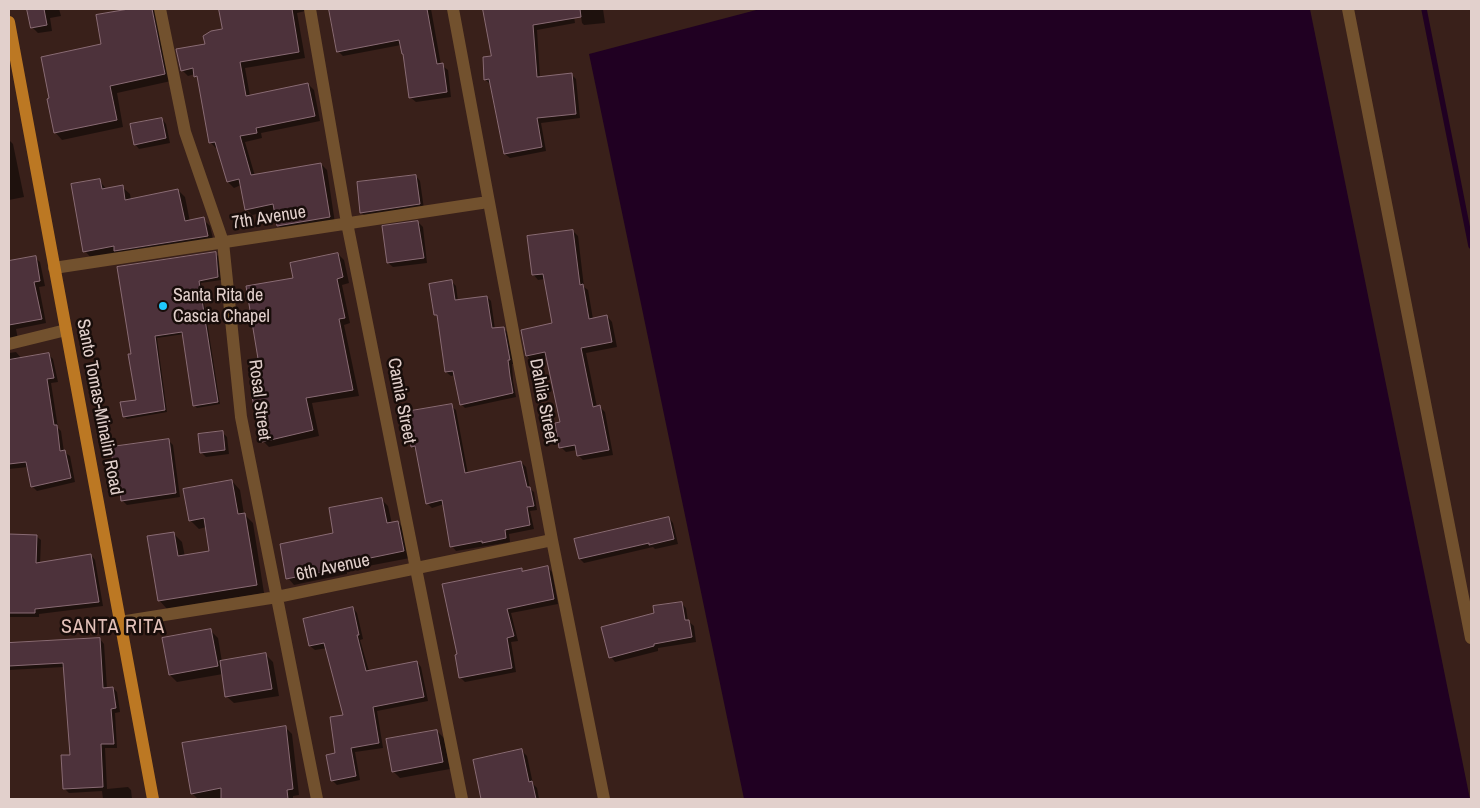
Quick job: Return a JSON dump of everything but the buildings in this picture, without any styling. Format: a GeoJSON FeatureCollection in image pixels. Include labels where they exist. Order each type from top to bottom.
{"type":"FeatureCollection","features":[{"type":"Feature","properties":{"kind":"main road","name":"Santo Tomas-Minalin Road"},"geometry":{"type":"LineString","coordinates":[[9,22],[153,799]]}},
{"type":"Feature","properties":{"kind":"street","name":"Rosal Street"},"geometry":{"type":"LineString","coordinates":[[160,9],[185,132],[223,242],[241,417],[317,799]]}},
{"type":"Feature","properties":{"kind":"street","name":"Camia Street"},"geometry":{"type":"LineString","coordinates":[[310,9],[347,223],[462,799]]}},
{"type":"Feature","properties":{"kind":"street","name":"Dahlia Street"},"geometry":{"type":"LineString","coordinates":[[453,9],[552,540],[604,799]]}},
{"type":"Feature","properties":{"kind":"street"},"geometry":{"type":"LineString","coordinates":[[1348,9],[1471,638]]}},
{"type":"Feature","properties":{"kind":"street","name":"7th Avenue"},"geometry":{"type":"LineString","coordinates":[[54,268],[488,202]]}},
{"type":"Feature","properties":{"kind":"street"},"geometry":{"type":"LineString","coordinates":[[9,344],[66,330]]}},
{"type":"Feature","properties":{"kind":"street","name":"6th Avenue"},"geometry":{"type":"LineString","coordinates":[[120,622],[278,598],[552,540]]}},
{"type":"Feature","properties":{"kind":"shaded area"},"geometry":{"type":"Polygon","coordinates":[[[760,9],[1310,9],[1470,799],[744,799],[589,54],[760,9]]]}},
{"type":"Feature","properties":{"kind":"waterway"},"geometry":{"type":"LineString","coordinates":[[1424,9],[1471,246]]}},
{"type":"Feature","properties":{"kind":"place","name":"Santa Rita de Cascia Chapel"},"geometry":{"type":"Point","coordinates":[163,306]}},
{"type":"Feature","properties":{"kind":"district","name":"SANTA RITA"},"geometry":{"type":"Point","coordinates":[113,628]}}]}
